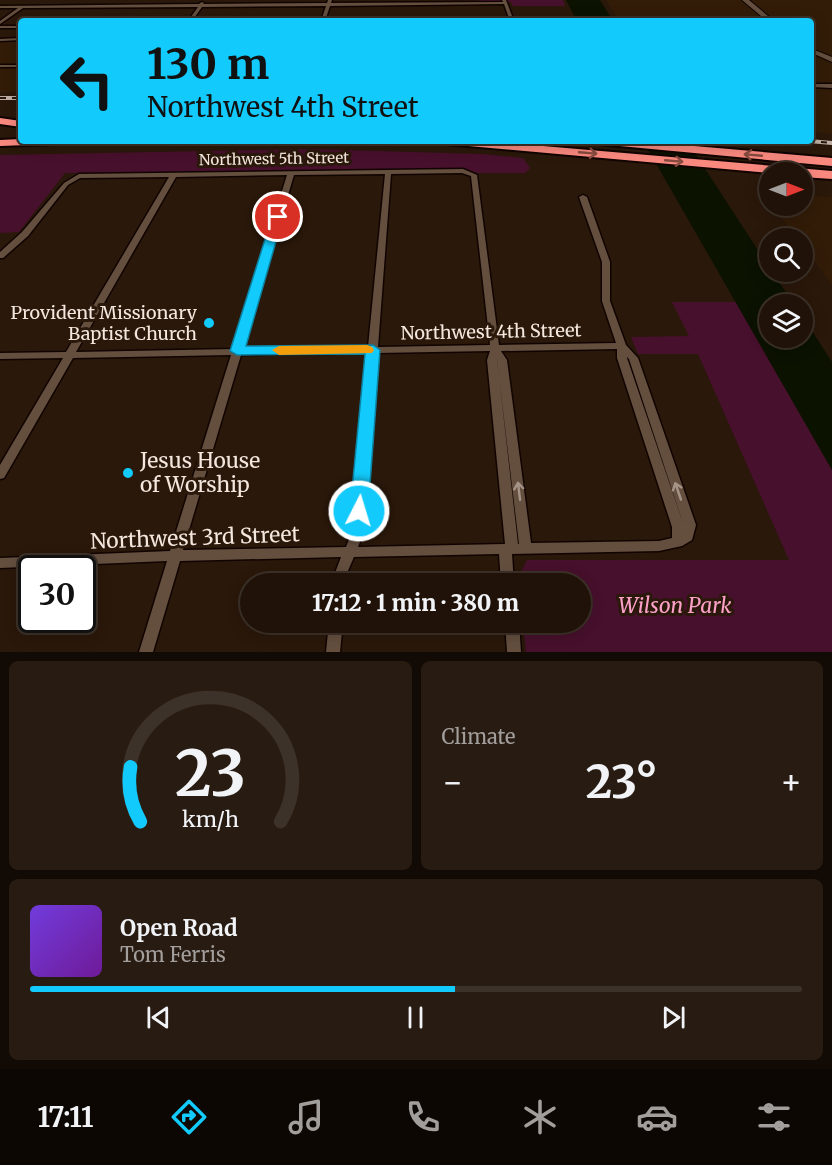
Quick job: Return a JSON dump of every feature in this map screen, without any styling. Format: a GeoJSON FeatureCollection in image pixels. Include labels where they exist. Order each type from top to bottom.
{"type":"FeatureCollection","features":[{"type":"Feature","properties":{"kind":"highway"},"geometry":{"type":"LineString","coordinates":[[0,124],[18,125]]}},
{"type":"Feature","properties":{"kind":"highway"},"geometry":{"type":"LineString","coordinates":[[0,138],[18,137]]}},
{"type":"Feature","properties":{"kind":"highway"},"geometry":{"type":"LineString","coordinates":[[0,143],[18,142]]}},
{"type":"Feature","properties":{"kind":"highway"},"geometry":{"type":"LineString","coordinates":[[479,144],[759,169]]}},
{"type":"Feature","properties":{"kind":"highway"},"geometry":{"type":"LineString","coordinates":[[629,144],[832,162]]}},
{"type":"Feature","properties":{"kind":"highway"},"geometry":{"type":"LineString","coordinates":[[813,174],[832,175]]}},
{"type":"Feature","properties":{"kind":"street"},"geometry":{"type":"LineString","coordinates":[[90,6],[98,0]]}},
{"type":"Feature","properties":{"kind":"street"},"geometry":{"type":"LineString","coordinates":[[192,18],[204,0]]}},
{"type":"Feature","properties":{"kind":"street"},"geometry":{"type":"LineString","coordinates":[[0,7],[505,1],[511,18]]}},
{"type":"Feature","properties":{"kind":"street"},"geometry":{"type":"LineString","coordinates":[[324,18],[329,2]]}},
{"type":"Feature","properties":{"kind":"street"},"geometry":{"type":"LineString","coordinates":[[743,2],[759,18]]}},
{"type":"Feature","properties":{"kind":"street"},"geometry":{"type":"LineString","coordinates":[[743,2],[767,18]]}},
{"type":"Feature","properties":{"kind":"street"},"geometry":{"type":"LineString","coordinates":[[0,25],[22,7]]}},
{"type":"Feature","properties":{"kind":"street"},"geometry":{"type":"LineString","coordinates":[[0,25],[18,27]]}},
{"type":"Feature","properties":{"kind":"street"},"geometry":{"type":"LineString","coordinates":[[0,40],[18,39]]}},
{"type":"Feature","properties":{"kind":"street"},"geometry":{"type":"LineString","coordinates":[[814,52],[832,62]]}},
{"type":"Feature","properties":{"kind":"street"},"geometry":{"type":"LineString","coordinates":[[814,57],[832,62]]}},
{"type":"Feature","properties":{"kind":"street"},"geometry":{"type":"LineString","coordinates":[[0,66],[18,66]]}},
{"type":"Feature","properties":{"kind":"street"},"geometry":{"type":"LineString","coordinates":[[814,86],[832,86]]}},
{"type":"Feature","properties":{"kind":"street","name":"Northwest 5th Street"},"geometry":{"type":"LineString","coordinates":[[0,256],[25,234],[74,177],[464,171],[474,175],[495,349]]}},
{"type":"Feature","properties":{"kind":"street"},"geometry":{"type":"LineString","coordinates":[[341,573],[357,534],[388,172]]}},
{"type":"Feature","properties":{"kind":"street"},"geometry":{"type":"LineString","coordinates":[[146,652],[291,173]]}},
{"type":"Feature","properties":{"kind":"street"},"geometry":{"type":"LineString","coordinates":[[0,475],[174,174]]}},
{"type":"Feature","properties":{"kind":"street"},"geometry":{"type":"LineString","coordinates":[[583,196],[606,262],[606,301],[622,346]]}},
{"type":"Feature","properties":{"kind":"street","name":"Northwest 4th Street"},"geometry":{"type":"LineString","coordinates":[[0,356],[622,346]]}},
{"type":"Feature","properties":{"kind":"street","name":"Northwest 3rd Street"},"geometry":{"type":"LineString","coordinates":[[0,563],[659,546],[678,542],[688,536],[690,525],[644,407],[633,358],[622,346]]}},
{"type":"Feature","properties":{"kind":"street"},"geometry":{"type":"LineString","coordinates":[[495,349],[492,360],[502,400],[526,549]]}},
{"type":"Feature","properties":{"kind":"street"},"geometry":{"type":"LineString","coordinates":[[502,400],[508,573]]}},
{"type":"Feature","properties":{"kind":"street"},"geometry":{"type":"LineString","coordinates":[[333,652],[335,633]]}},
{"type":"Feature","properties":{"kind":"street"},"geometry":{"type":"LineString","coordinates":[[513,633],[514,652]]}},
{"type":"Feature","properties":{"kind":"shaded area"},"geometry":{"type":"Polygon","coordinates":[[[566,0],[600,0],[611,18],[575,18],[566,0]]]}},
{"type":"Feature","properties":{"kind":"shaded area"},"geometry":{"type":"Polygon","coordinates":[[[606,0],[832,0],[832,134],[814,132],[814,18],[617,18],[606,0]]]}},
{"type":"Feature","properties":{"kind":"shaded area"},"geometry":{"type":"Polygon","coordinates":[[[0,41],[18,41],[18,92],[0,93],[0,41]]]}},
{"type":"Feature","properties":{"kind":"shaded area"},"geometry":{"type":"Polygon","coordinates":[[[645,144],[689,144],[759,252],[759,282],[779,282],[787,294],[759,294],[759,343],[645,144]]]}},
{"type":"Feature","properties":{"kind":"shaded area"},"geometry":{"type":"Polygon","coordinates":[[[813,196],[832,197],[832,285],[813,259],[813,228],[789,228],[780,216],[813,216],[813,196]]]}},
{"type":"Feature","properties":{"kind":"shaded area"},"geometry":{"type":"Polygon","coordinates":[[[434,327],[482,327],[482,338],[474,342],[435,343],[434,327]]]}},
{"type":"Feature","properties":{"kind":"shaded area"},"geometry":{"type":"Polygon","coordinates":[[[813,333],[832,362],[832,470],[762,348],[813,348],[813,333]]]}},
{"type":"Feature","properties":{"kind":"green space"},"geometry":{"type":"Polygon","coordinates":[[[478,0],[563,0],[565,6],[513,6],[511,2],[481,2],[478,0]]]}},
{"type":"Feature","properties":{"kind":"green space"},"geometry":{"type":"Polygon","coordinates":[[[310,149],[482,154],[523,158],[530,168],[525,173],[477,173],[464,169],[65,173],[19,232],[0,233],[0,155],[310,149]]]}},
{"type":"Feature","properties":{"kind":"green space","name":"Wilson Park"},"geometry":{"type":"Polygon","coordinates":[[[672,302],[736,302],[759,342],[759,348],[762,348],[832,470],[832,652],[526,652],[524,633],[591,633],[591,573],[520,573],[527,560],[789,560],[698,354],[638,354],[631,337],[689,336],[672,302]]]}},
{"type":"Feature","properties":{"kind":"railway"},"geometry":{"type":"LineString","coordinates":[[0,98],[18,98]]}},
{"type":"Feature","properties":{"kind":"railway"},"geometry":{"type":"LineString","coordinates":[[814,141],[832,143]]}},
{"type":"Feature","properties":{"kind":"slow traffic"},"geometry":{"type":"LineString","coordinates":[[279,350],[367,350]]}},
{"type":"Feature","properties":{"kind":"place","name":"Provident Missionary Baptist Church"},"geometry":{"type":"Point","coordinates":[209,323]}},
{"type":"Feature","properties":{"kind":"place","name":"Jesus House of Worship"},"geometry":{"type":"Point","coordinates":[128,473]}},
{"type":"Feature","properties":{"kind":"route"},"geometry":{"type":"LineString","coordinates":[[278,217],[237,351],[373,350],[359,511]]}}]}
